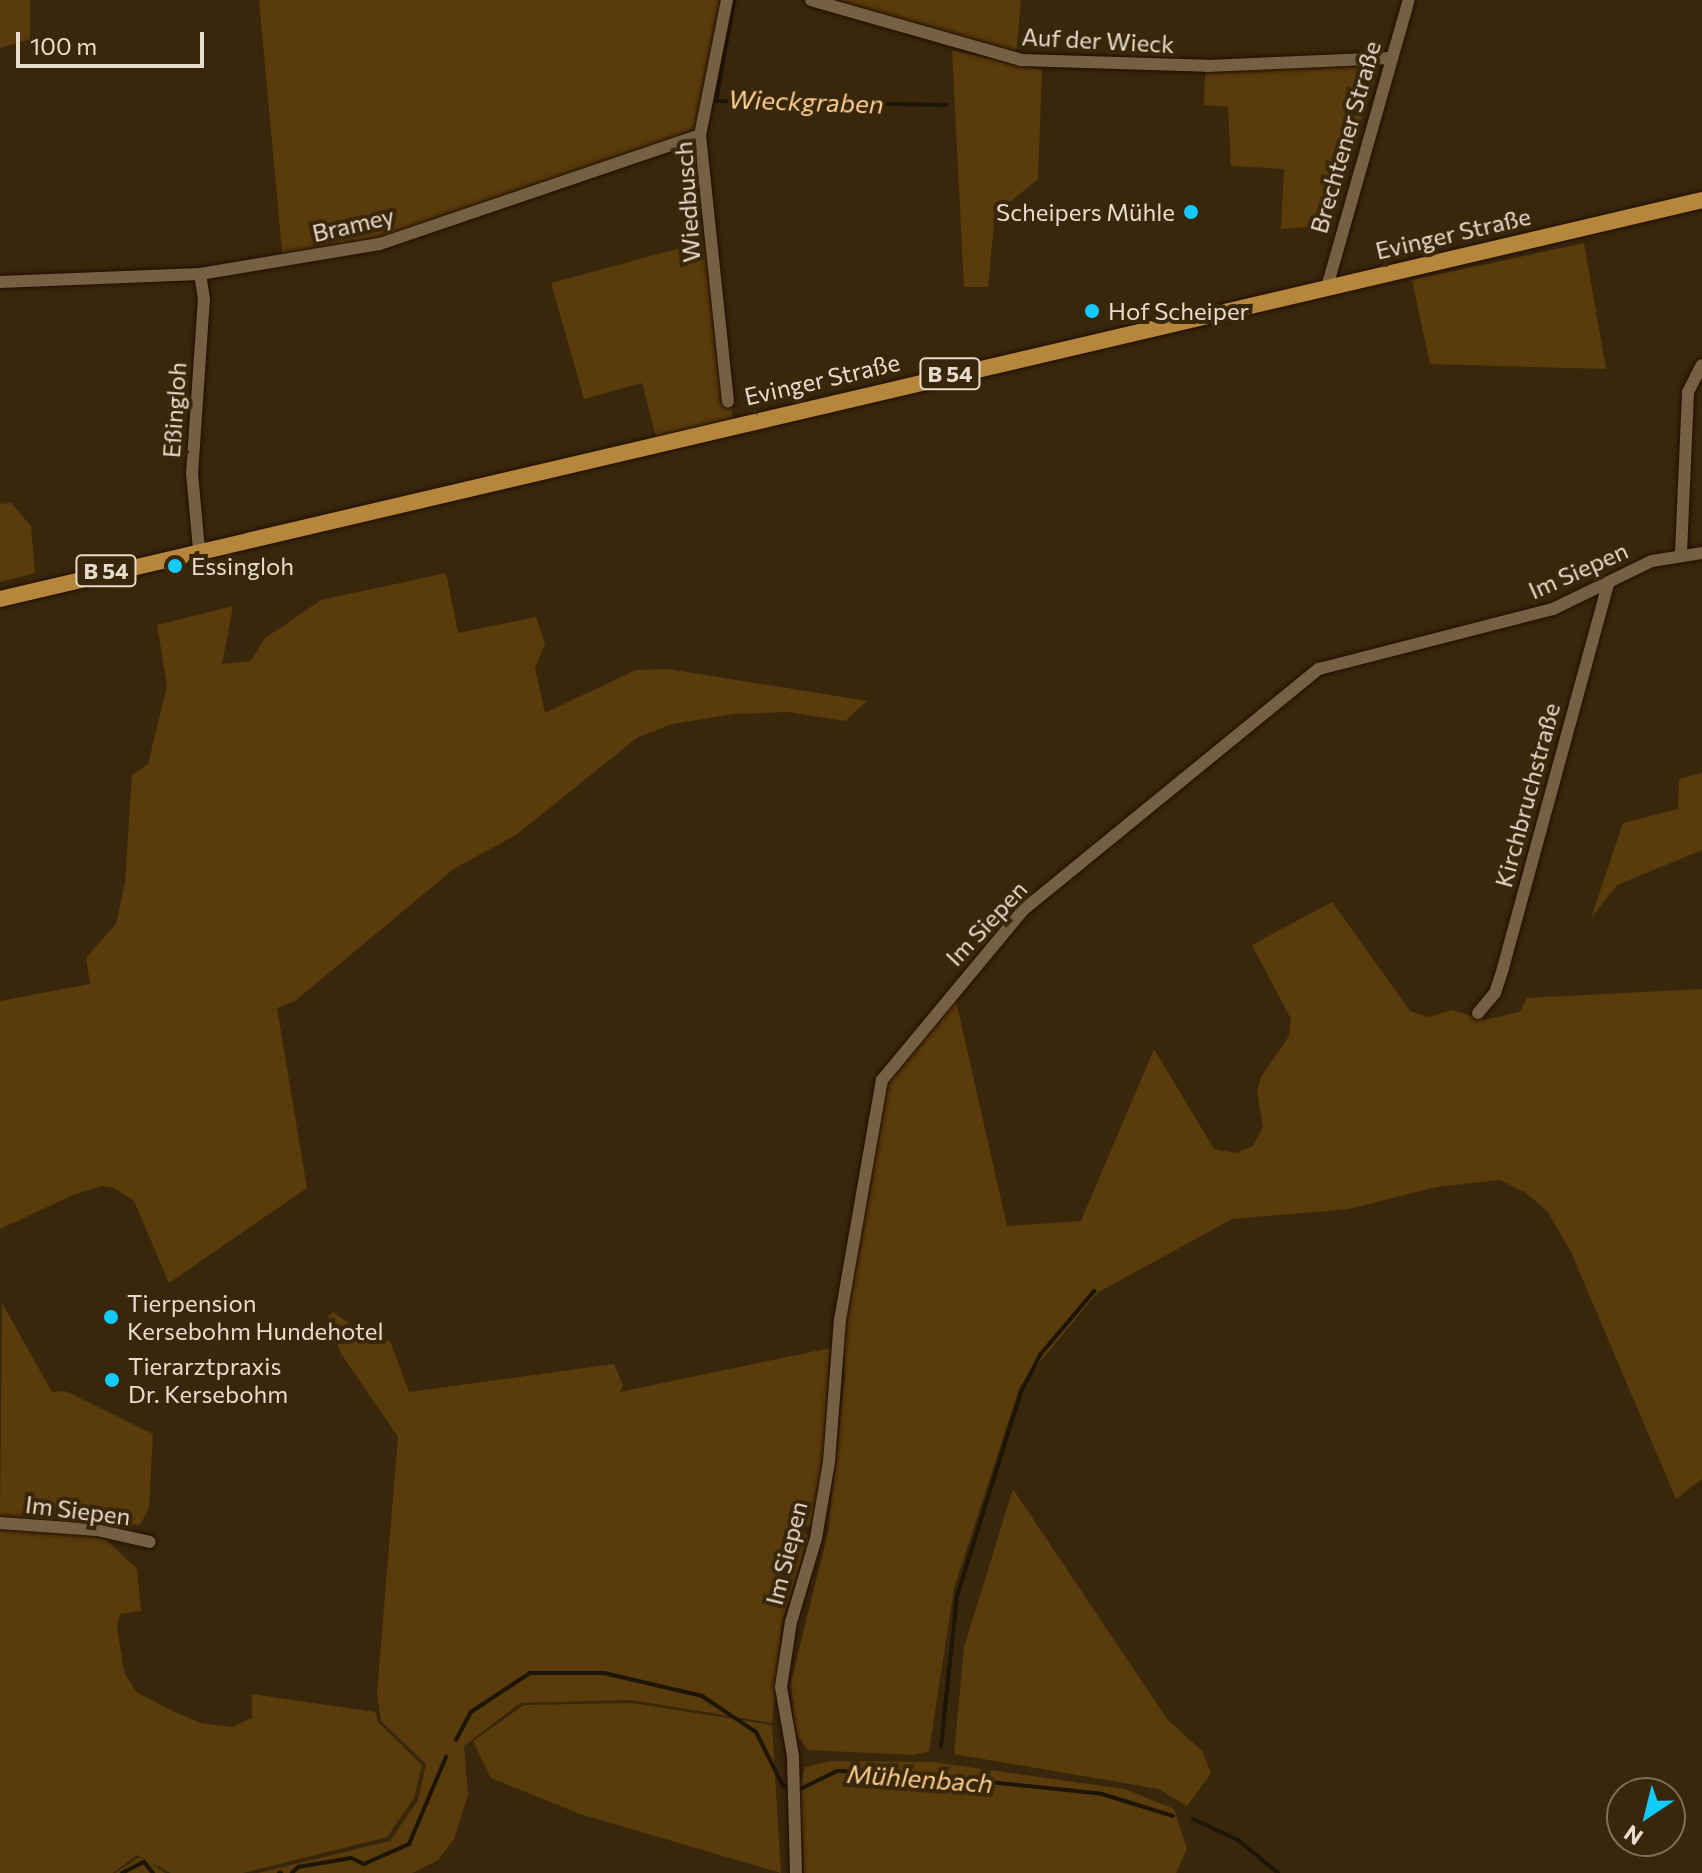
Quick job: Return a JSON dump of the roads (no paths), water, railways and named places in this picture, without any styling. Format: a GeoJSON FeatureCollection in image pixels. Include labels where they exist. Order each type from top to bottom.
{"type":"FeatureCollection","features":[{"type":"Feature","properties":{"kind":"main road","name":"Evinger Straße"},"geometry":{"type":"LineString","coordinates":[[0,599],[199,549],[1702,200]]}},
{"type":"Feature","properties":{"kind":"street","name":"Wiedbusch"},"geometry":{"type":"LineString","coordinates":[[727,0],[700,135],[728,402]]}},
{"type":"Feature","properties":{"kind":"street","name":"Auf der Wieck"},"geometry":{"type":"LineString","coordinates":[[811,0],[1021,60],[1207,66],[1391,58]]}},
{"type":"Feature","properties":{"kind":"street","name":"Brechtener Straße"},"geometry":{"type":"LineString","coordinates":[[1327,287],[1409,0]]}},
{"type":"Feature","properties":{"kind":"street","name":"Bramey"},"geometry":{"type":"LineString","coordinates":[[0,282],[200,274],[380,244],[700,135]]}},
{"type":"Feature","properties":{"kind":"street","name":"Eßingloh"},"geometry":{"type":"LineString","coordinates":[[199,549],[192,474],[204,299],[200,274]]}},
{"type":"Feature","properties":{"kind":"street"},"geometry":{"type":"LineString","coordinates":[[1702,365],[1688,392],[1681,553],[1702,553]]}},
{"type":"Feature","properties":{"kind":"street","name":"Im Siepen"},"geometry":{"type":"LineString","coordinates":[[796,1873],[794,1791],[781,1687],[791,1622],[819,1523],[840,1320],[882,1080],[1023,910],[1292,687],[1328,665],[1553,609],[1681,553]]}},
{"type":"Feature","properties":{"kind":"street","name":"Kirchbruchstraße"},"geometry":{"type":"LineString","coordinates":[[1478,1013],[1495,993],[1503,968],[1608,584]]}},
{"type":"Feature","properties":{"kind":"street","name":"Im Siepen"},"geometry":{"type":"LineString","coordinates":[[0,1523],[97,1530],[150,1542]]}},
{"type":"Feature","properties":{"kind":"waterway","name":"Wieckgraben"},"geometry":{"type":"LineString","coordinates":[[734,0],[716,101],[947,105]]}},
{"type":"Feature","properties":{"kind":"waterway"},"geometry":{"type":"LineString","coordinates":[[941,1746],[957,1596],[1021,1392],[1040,1355],[1094,1291]]}},
{"type":"Feature","properties":{"kind":"waterway","name":"Mühlenbach"},"geometry":{"type":"LineString","coordinates":[[456,1740],[471,1712],[530,1673],[604,1673],[702,1696],[756,1732],[783,1786],[800,1789],[837,1771],[894,1772],[1102,1794],[1173,1816]]}},
{"type":"Feature","properties":{"kind":"waterway","name":"Mühlenbach"},"geometry":{"type":"LineString","coordinates":[[292,1873],[298,1867],[351,1858],[364,1864],[409,1844],[446,1757]]}},
{"type":"Feature","properties":{"kind":"waterway","name":"Mühlenbach"},"geometry":{"type":"LineString","coordinates":[[1193,1819],[1238,1840],[1278,1873]]}},
{"type":"Feature","properties":{"kind":"waterway","name":"Mühlenbach"},"geometry":{"type":"LineString","coordinates":[[122,1873],[144,1862],[153,1873]]}},
{"type":"Feature","properties":{"kind":"place","name":"Scheipers Mühle"},"geometry":{"type":"Point","coordinates":[1191,212]}},
{"type":"Feature","properties":{"kind":"place","name":"Hof Scheiper"},"geometry":{"type":"Point","coordinates":[1092,311]}},
{"type":"Feature","properties":{"kind":"place","name":"Essingloh"},"geometry":{"type":"Point","coordinates":[175,566]}},
{"type":"Feature","properties":{"kind":"place","name":"Tierpension Kersebohm Hundehotel"},"geometry":{"type":"Point","coordinates":[111,1317]}},
{"type":"Feature","properties":{"kind":"place","name":"Tierarztpraxis Dr. Kersebohm"},"geometry":{"type":"Point","coordinates":[112,1380]}}]}
